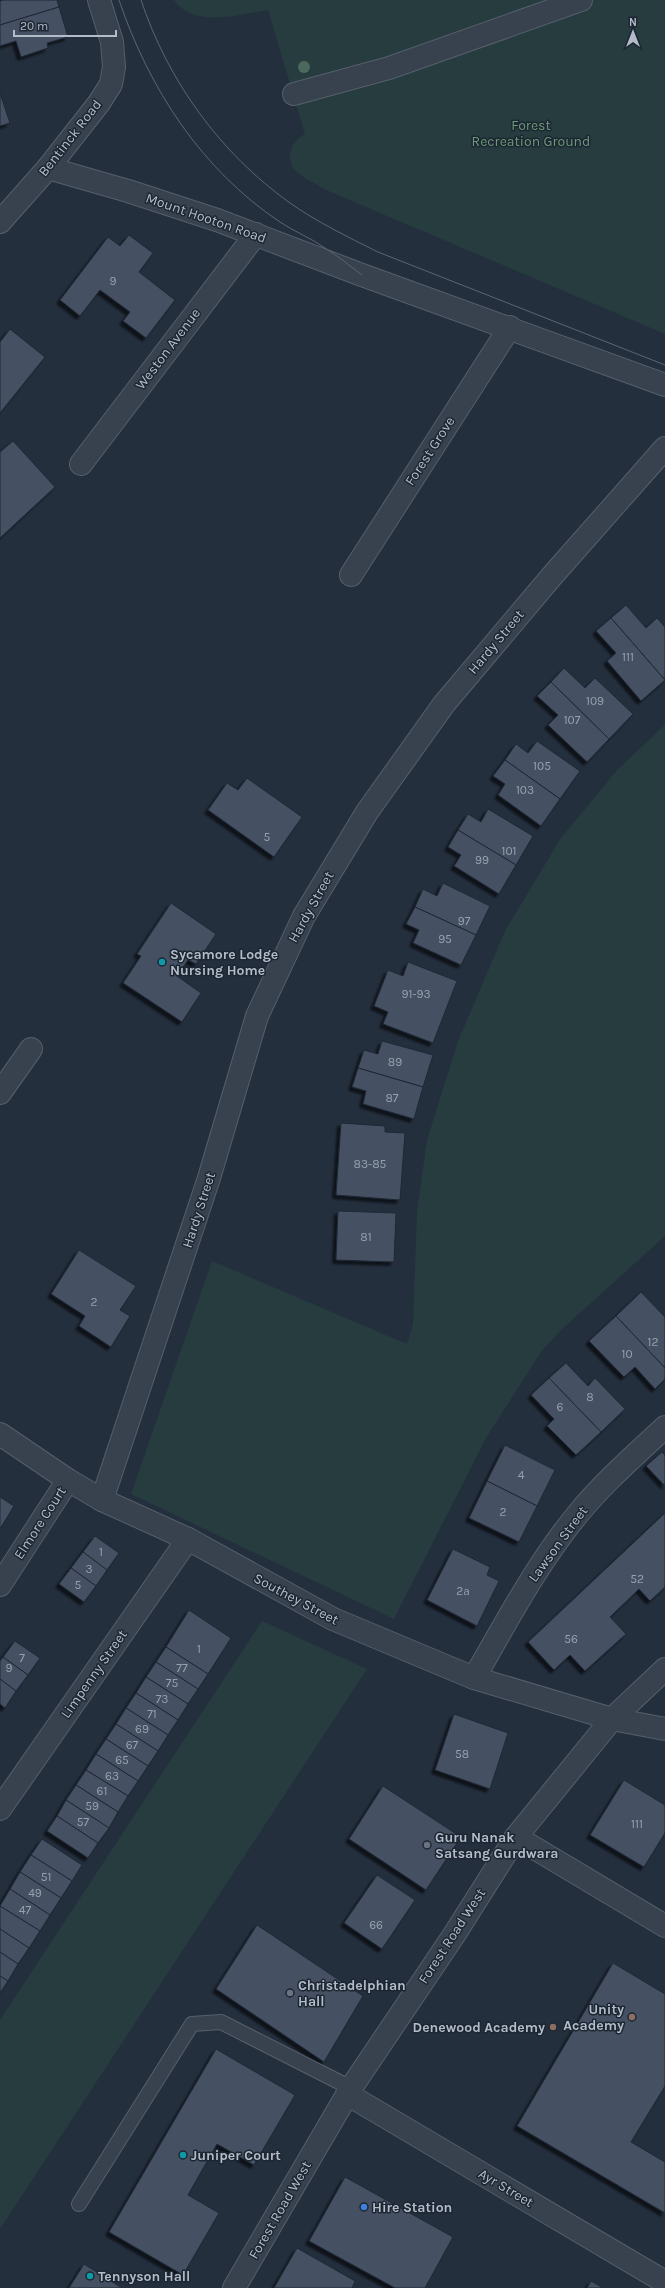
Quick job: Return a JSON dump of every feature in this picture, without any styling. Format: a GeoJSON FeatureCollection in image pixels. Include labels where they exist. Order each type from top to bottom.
{"type":"FeatureCollection","features":[{"type":"Feature","properties":{"kind":"street","name":"Bentinck Road"},"geometry":{"type":"LineString","coordinates":[[6,215],[48,168],[99,103],[111,84],[114,67],[112,42],[99,0]]}},
{"type":"Feature","properties":{"kind":"street"},"geometry":{"type":"LineString","coordinates":[[294,94],[389,68],[581,0]]}},
{"type":"Feature","properties":{"kind":"street","name":"Mount Hooton Road"},"geometry":{"type":"LineString","coordinates":[[48,168],[128,191],[256,234],[362,275],[510,327],[665,385]]}},
{"type":"Feature","properties":{"kind":"street","name":"Weston Avenue"},"geometry":{"type":"LineString","coordinates":[[81,464],[256,234]]}},
{"type":"Feature","properties":{"kind":"street","name":"Forest Grove"},"geometry":{"type":"LineString","coordinates":[[351,575],[510,327]]}},
{"type":"Feature","properties":{"kind":"street","name":"Hardy Street"},"geometry":{"type":"LineString","coordinates":[[102,1500],[209,1178],[257,1016],[304,916],[367,812],[444,704],[552,576],[665,448]]}},
{"type":"Feature","properties":{"kind":"street"},"geometry":{"type":"LineString","coordinates":[[0,1093],[31,1049]]}},
{"type":"Feature","properties":{"kind":"street","name":"Lawson Street"},"geometry":{"type":"LineString","coordinates":[[474,1678],[542,1563],[576,1516],[604,1484],[665,1427]]}},
{"type":"Feature","properties":{"kind":"street","name":"Southey Street"},"geometry":{"type":"LineString","coordinates":[[0,1434],[68,1480],[102,1500],[188,1539],[296,1601],[333,1619],[474,1678],[612,1719],[665,1729]]}},
{"type":"Feature","properties":{"kind":"street","name":"Elmore Court"},"geometry":{"type":"LineString","coordinates":[[0,1585],[68,1480]]}},
{"type":"Feature","properties":{"kind":"street","name":"Limpenny Street"},"geometry":{"type":"LineString","coordinates":[[0,1810],[188,1539]]}},
{"type":"Feature","properties":{"kind":"street","name":"Forest Road West"},"geometry":{"type":"LineString","coordinates":[[234,2288],[349,2091],[454,1935],[516,1837],[612,1719],[665,1669]]}},
{"type":"Feature","properties":{"kind":"street"},"geometry":{"type":"LineString","coordinates":[[516,1837],[665,1926]]}},
{"type":"Feature","properties":{"kind":"street","name":"Ayr Street"},"geometry":{"type":"LineString","coordinates":[[349,2091],[665,2282]]}},
{"type":"Feature","properties":{"kind":"lane"},"geometry":{"type":"LineString","coordinates":[[79,2204],[192,2024],[221,2022],[349,2091]]}},
{"type":"Feature","properties":{"kind":"green space","name":"Forest Recreation Ground"},"geometry":{"type":"Polygon","coordinates":[[[174,0],[665,0],[665,334],[326,190],[300,175],[291,164],[290,154],[293,144],[305,134],[268,10],[231,16],[206,17],[183,9],[174,0]]]}},
{"type":"Feature","properties":{"kind":"green space"},"geometry":{"type":"Polygon","coordinates":[[[665,725],[665,1236],[561,1330],[541,1352],[486,1438],[394,1619],[131,1494],[212,1261],[407,1344],[413,1324],[417,1212],[427,1140],[458,1041],[505,931],[561,838],[617,770],[665,725]]]}},
{"type":"Feature","properties":{"kind":"green space"},"geometry":{"type":"Polygon","coordinates":[[[262,1621],[367,1669],[0,2229],[0,2020],[262,1621]]]}},
{"type":"Feature","properties":{"kind":"building"},"geometry":{"type":"Polygon","coordinates":[[[57,0],[59,7],[0,25],[0,1],[57,0]]]}},
{"type":"Feature","properties":{"kind":"building"},"geometry":{"type":"Polygon","coordinates":[[[59,7],[68,37],[47,43],[48,48],[21,57],[16,41],[0,46],[0,25],[59,7]]]}},
{"type":"Feature","properties":{"kind":"building"},"geometry":{"type":"Polygon","coordinates":[[[0,93],[10,123],[0,126],[0,93]]]}},
{"type":"Feature","properties":{"kind":"building"},"geometry":{"type":"Polygon","coordinates":[[[129,235],[153,253],[139,272],[175,300],[146,338],[123,321],[130,312],[100,290],[80,316],[60,300],[108,237],[120,246],[129,235]]]}},
{"type":"Feature","properties":{"kind":"building"},"geometry":{"type":"Polygon","coordinates":[[[10,329],[45,357],[0,413],[0,342],[10,329]]]}},
{"type":"Feature","properties":{"kind":"building"},"geometry":{"type":"Polygon","coordinates":[[[13,441],[55,487],[0,538],[0,452],[13,441]]]}},
{"type":"Feature","properties":{"kind":"building"},"geometry":{"type":"Polygon","coordinates":[[[626,605],[646,628],[657,618],[665,627],[665,680],[611,618],[626,605]]]}},
{"type":"Feature","properties":{"kind":"building"},"geometry":{"type":"Polygon","coordinates":[[[611,618],[665,680],[641,701],[607,661],[616,653],[596,631],[611,618]]]}},
{"type":"Feature","properties":{"kind":"building"},"geometry":{"type":"Polygon","coordinates":[[[564,668],[585,688],[595,678],[633,714],[609,739],[551,682],[564,668]]]}},
{"type":"Feature","properties":{"kind":"building"},"geometry":{"type":"Polygon","coordinates":[[[551,682],[609,739],[587,762],[548,725],[558,715],[537,696],[551,682]]]}},
{"type":"Feature","properties":{"kind":"building"},"geometry":{"type":"Polygon","coordinates":[[[537,741],[580,771],[560,799],[505,760],[516,744],[528,753],[537,741]]]}},
{"type":"Feature","properties":{"kind":"building"},"geometry":{"type":"Polygon","coordinates":[[[505,760],[560,799],[541,826],[498,795],[505,784],[493,776],[505,760]]]}},
{"type":"Feature","properties":{"kind":"building"},"geometry":{"type":"Polygon","coordinates":[[[247,778],[302,817],[274,857],[208,810],[227,783],[238,790],[247,778]]]}},
{"type":"Feature","properties":{"kind":"building"},"geometry":{"type":"Polygon","coordinates":[[[488,809],[533,836],[516,865],[458,830],[468,814],[481,822],[488,809]]]}},
{"type":"Feature","properties":{"kind":"building"},"geometry":{"type":"Polygon","coordinates":[[[458,830],[516,865],[499,894],[454,866],[461,855],[448,847],[458,830]]]}},
{"type":"Feature","properties":{"kind":"building"},"geometry":{"type":"Polygon","coordinates":[[[443,883],[490,906],[476,935],[415,907],[423,889],[437,896],[443,883]]]}},
{"type":"Feature","properties":{"kind":"building","name":"Sycamore Lodge Nursing Home"},"geometry":{"type":"Polygon","coordinates":[[[171,903],[216,934],[196,964],[188,960],[177,976],[201,993],[182,1022],[123,983],[141,956],[137,954],[171,903]]]}},
{"type":"Feature","properties":{"kind":"building"},"geometry":{"type":"Polygon","coordinates":[[[415,907],[476,935],[461,965],[413,943],[419,930],[406,924],[415,907]]]}},
{"type":"Feature","properties":{"kind":"building"},"geometry":{"type":"Polygon","coordinates":[[[408,962],[457,981],[433,1043],[383,1024],[388,1012],[374,1006],[388,970],[403,976],[408,962]]]}},
{"type":"Feature","properties":{"kind":"building"},"geometry":{"type":"Polygon","coordinates":[[[382,1041],[433,1055],[423,1087],[358,1068],[364,1050],[378,1054],[382,1041]]]}},
{"type":"Feature","properties":{"kind":"building"},"geometry":{"type":"Polygon","coordinates":[[[358,1068],[423,1087],[414,1119],[363,1104],[366,1091],[352,1087],[358,1068]]]}},
{"type":"Feature","properties":{"kind":"building"},"geometry":{"type":"Polygon","coordinates":[[[341,1123],[385,1126],[385,1132],[405,1133],[400,1200],[336,1195],[341,1123]]]}},
{"type":"Feature","properties":{"kind":"building"},"geometry":{"type":"Polygon","coordinates":[[[338,1211],[396,1213],[394,1262],[336,1260],[338,1211]]]}},
{"type":"Feature","properties":{"kind":"building"},"geometry":{"type":"Polygon","coordinates":[[[79,1250],[136,1286],[120,1310],[130,1316],[111,1347],[79,1326],[85,1316],[51,1294],[79,1250]]]}},
{"type":"Feature","properties":{"kind":"building"},"geometry":{"type":"Polygon","coordinates":[[[641,1292],[665,1317],[665,1368],[616,1316],[641,1292]]]}},
{"type":"Feature","properties":{"kind":"building"},"geometry":{"type":"Polygon","coordinates":[[[616,1316],[665,1368],[665,1379],[655,1389],[635,1367],[624,1377],[589,1341],[616,1316]]]}},
{"type":"Feature","properties":{"kind":"building"},"geometry":{"type":"Polygon","coordinates":[[[566,1363],[588,1386],[595,1378],[625,1409],[601,1432],[549,1378],[566,1363]]]}},
{"type":"Feature","properties":{"kind":"building"},"geometry":{"type":"Polygon","coordinates":[[[549,1378],[601,1432],[576,1455],[547,1426],[554,1419],[531,1395],[549,1378]]]}},
{"type":"Feature","properties":{"kind":"building"},"geometry":{"type":"Polygon","coordinates":[[[505,1445],[555,1470],[537,1506],[487,1481],[505,1445]]]}},
{"type":"Feature","properties":{"kind":"building"},"geometry":{"type":"Polygon","coordinates":[[[662,1452],[665,1455],[665,1486],[646,1466],[662,1452]]]}},
{"type":"Feature","properties":{"kind":"building"},"geometry":{"type":"Polygon","coordinates":[[[487,1481],[537,1506],[519,1542],[469,1518],[487,1481]]]}},
{"type":"Feature","properties":{"kind":"building"},"geometry":{"type":"Polygon","coordinates":[[[0,1497],[14,1506],[0,1529],[0,1497]]]}},
{"type":"Feature","properties":{"kind":"building"},"geometry":{"type":"Polygon","coordinates":[[[665,1513],[665,1587],[650,1601],[639,1589],[610,1617],[626,1634],[585,1671],[570,1655],[554,1670],[528,1642],[665,1513]]]}},
{"type":"Feature","properties":{"kind":"building"},"geometry":{"type":"Polygon","coordinates":[[[95,1536],[119,1553],[107,1570],[83,1552],[95,1536]]]}},
{"type":"Feature","properties":{"kind":"building"},"geometry":{"type":"Polygon","coordinates":[[[453,1549],[490,1567],[487,1575],[499,1581],[477,1626],[427,1600],[453,1549]]]}},
{"type":"Feature","properties":{"kind":"building"},"geometry":{"type":"Polygon","coordinates":[[[83,1552],[107,1570],[96,1586],[71,1568],[83,1552]]]}},
{"type":"Feature","properties":{"kind":"building"},"geometry":{"type":"Polygon","coordinates":[[[71,1568],[96,1586],[84,1602],[59,1584],[71,1568]]]}},
{"type":"Feature","properties":{"kind":"building"},"geometry":{"type":"Polygon","coordinates":[[[189,1610],[231,1638],[208,1674],[166,1647],[189,1610]]]}},
{"type":"Feature","properties":{"kind":"building"},"geometry":{"type":"Polygon","coordinates":[[[15,1641],[40,1658],[28,1675],[3,1657],[15,1641]]]}},
{"type":"Feature","properties":{"kind":"building"},"geometry":{"type":"Polygon","coordinates":[[[166,1647],[208,1674],[198,1689],[156,1662],[166,1647]]]}},
{"type":"Feature","properties":{"kind":"building"},"geometry":{"type":"Polygon","coordinates":[[[3,1657],[28,1675],[16,1691],[0,1679],[0,1661],[3,1657]]]}},
{"type":"Feature","properties":{"kind":"building"},"geometry":{"type":"Polygon","coordinates":[[[156,1662],[198,1689],[188,1704],[146,1677],[156,1662]]]}},
{"type":"Feature","properties":{"kind":"building"},"geometry":{"type":"Polygon","coordinates":[[[146,1677],[188,1704],[178,1720],[136,1693],[146,1677]]]}},
{"type":"Feature","properties":{"kind":"building"},"geometry":{"type":"Polygon","coordinates":[[[0,1679],[16,1691],[5,1708],[0,1704],[0,1679]]]}},
{"type":"Feature","properties":{"kind":"building"},"geometry":{"type":"Polygon","coordinates":[[[136,1693],[178,1720],[168,1735],[126,1708],[136,1693]]]}},
{"type":"Feature","properties":{"kind":"building"},"geometry":{"type":"Polygon","coordinates":[[[126,1708],[168,1735],[158,1751],[116,1724],[126,1708]]]}},
{"type":"Feature","properties":{"kind":"building"},"geometry":{"type":"Polygon","coordinates":[[[454,1714],[508,1733],[490,1789],[435,1770],[454,1714]]]}},
{"type":"Feature","properties":{"kind":"building"},"geometry":{"type":"Polygon","coordinates":[[[116,1724],[158,1751],[148,1766],[106,1739],[116,1724]]]}},
{"type":"Feature","properties":{"kind":"building"},"geometry":{"type":"Polygon","coordinates":[[[106,1739],[148,1766],[138,1781],[96,1754],[106,1739]]]}},
{"type":"Feature","properties":{"kind":"building"},"geometry":{"type":"Polygon","coordinates":[[[96,1754],[138,1781],[128,1796],[86,1770],[96,1754]]]}},
{"type":"Feature","properties":{"kind":"building"},"geometry":{"type":"Polygon","coordinates":[[[86,1770],[128,1796],[118,1812],[76,1785],[86,1770]]]}},
{"type":"Feature","properties":{"kind":"building"},"geometry":{"type":"Polygon","coordinates":[[[624,1780],[665,1805],[665,1833],[644,1867],[590,1835],[624,1780]]]}},
{"type":"Feature","properties":{"kind":"building"},"geometry":{"type":"Polygon","coordinates":[[[76,1785],[118,1812],[109,1828],[66,1800],[76,1785]]]}},
{"type":"Feature","properties":{"kind":"building"},"geometry":{"type":"Polygon","coordinates":[[[383,1786],[461,1837],[426,1890],[349,1839],[383,1786]]]}},
{"type":"Feature","properties":{"kind":"building"},"geometry":{"type":"Polygon","coordinates":[[[66,1800],[109,1828],[98,1843],[57,1816],[66,1800]]]}},
{"type":"Feature","properties":{"kind":"building"},"geometry":{"type":"Polygon","coordinates":[[[57,1816],[98,1843],[88,1858],[47,1831],[57,1816]]]}},
{"type":"Feature","properties":{"kind":"building"},"geometry":{"type":"Polygon","coordinates":[[[42,1839],[82,1865],[72,1881],[31,1855],[42,1839]]]}},
{"type":"Feature","properties":{"kind":"building"},"geometry":{"type":"Polygon","coordinates":[[[31,1855],[72,1881],[61,1898],[20,1872],[31,1855]]]}},
{"type":"Feature","properties":{"kind":"building"},"geometry":{"type":"Polygon","coordinates":[[[20,1872],[61,1898],[50,1915],[10,1889],[20,1872]]]}},
{"type":"Feature","properties":{"kind":"building"},"geometry":{"type":"Polygon","coordinates":[[[377,1875],[415,1900],[382,1949],[344,1923],[377,1875]]]}},
{"type":"Feature","properties":{"kind":"building"},"geometry":{"type":"Polygon","coordinates":[[[10,1889],[50,1915],[40,1931],[0,1906],[10,1889]]]}},
{"type":"Feature","properties":{"kind":"building"},"geometry":{"type":"Polygon","coordinates":[[[0,1906],[40,1931],[29,1948],[0,1929],[0,1906]]]}},
{"type":"Feature","properties":{"kind":"building","name":"Christadelphian Hall"},"geometry":{"type":"Polygon","coordinates":[[[257,1925],[363,1996],[324,2062],[216,1989],[257,1925]]]}},
{"type":"Feature","properties":{"kind":"building"},"geometry":{"type":"Polygon","coordinates":[[[0,1929],[29,1948],[18,1964],[0,1952],[0,1929]]]}},
{"type":"Feature","properties":{"kind":"building"},"geometry":{"type":"Polygon","coordinates":[[[0,1952],[18,1964],[8,1981],[0,1976],[0,1952]]]}},
{"type":"Feature","properties":{"kind":"building"},"geometry":{"type":"Polygon","coordinates":[[[613,1963],[665,1994],[665,2086],[631,2142],[665,2162],[665,2213],[517,2126],[613,1963]]]}},
{"type":"Feature","properties":{"kind":"building"},"geometry":{"type":"Polygon","coordinates":[[[0,1976],[8,1981],[0,1993],[0,1976]]]}},
{"type":"Feature","properties":{"kind":"building","name":"Juniper Court"},"geometry":{"type":"Polygon","coordinates":[[[216,2049],[295,2095],[254,2165],[217,2144],[188,2195],[219,2213],[183,2275],[109,2232],[216,2049]]]}},
{"type":"Feature","properties":{"kind":"building","name":"Hire Station"},"geometry":{"type":"Polygon","coordinates":[[[345,2177],[453,2237],[425,2288],[395,2288],[309,2241],[345,2177]]]}},
{"type":"Feature","properties":{"kind":"building"},"geometry":{"type":"Polygon","coordinates":[[[297,2248],[355,2281],[352,2288],[274,2288],[297,2248]]]}},
{"type":"Feature","properties":{"kind":"building","name":"Tennyson Hall"},"geometry":{"type":"Polygon","coordinates":[[[84,2264],[122,2288],[69,2288],[84,2264]]]}},
{"type":"Feature","properties":{"kind":"building"},"geometry":{"type":"Polygon","coordinates":[[[591,2281],[603,2288],[587,2288],[591,2281]]]}},
{"type":"Feature","properties":{"kind":"tram line"},"geometry":{"type":"LineString","coordinates":[[119,0],[131,33],[163,96],[182,125],[203,152],[226,178],[252,201],[280,222],[330,251],[362,275]]}},
{"type":"Feature","properties":{"kind":"tram line"},"geometry":{"type":"LineString","coordinates":[[141,0],[152,30],[166,59],[199,113],[241,162],[300,210],[378,252],[665,365]]}},
{"type":"Feature","properties":{"kind":"place","name":"Sycamore Lodge Nursing Home"},"geometry":{"type":"Point","coordinates":[162,962]}},
{"type":"Feature","properties":{"kind":"place","name":"Guru Nanak Satsang Gurdwara"},"geometry":{"type":"Point","coordinates":[427,1845]}},
{"type":"Feature","properties":{"kind":"place","name":"Christadelphian Hall"},"geometry":{"type":"Point","coordinates":[290,1993]}},
{"type":"Feature","properties":{"kind":"place","name":"Unity Academy"},"geometry":{"type":"Point","coordinates":[632,2017]}},
{"type":"Feature","properties":{"kind":"place","name":"Denewood Academy"},"geometry":{"type":"Point","coordinates":[553,2027]}},
{"type":"Feature","properties":{"kind":"place","name":"Juniper Court"},"geometry":{"type":"Point","coordinates":[183,2155]}},
{"type":"Feature","properties":{"kind":"place","name":"Hire Station"},"geometry":{"type":"Point","coordinates":[364,2207]}},
{"type":"Feature","properties":{"kind":"place","name":"Tennyson Hall"},"geometry":{"type":"Point","coordinates":[90,2276]}}]}
